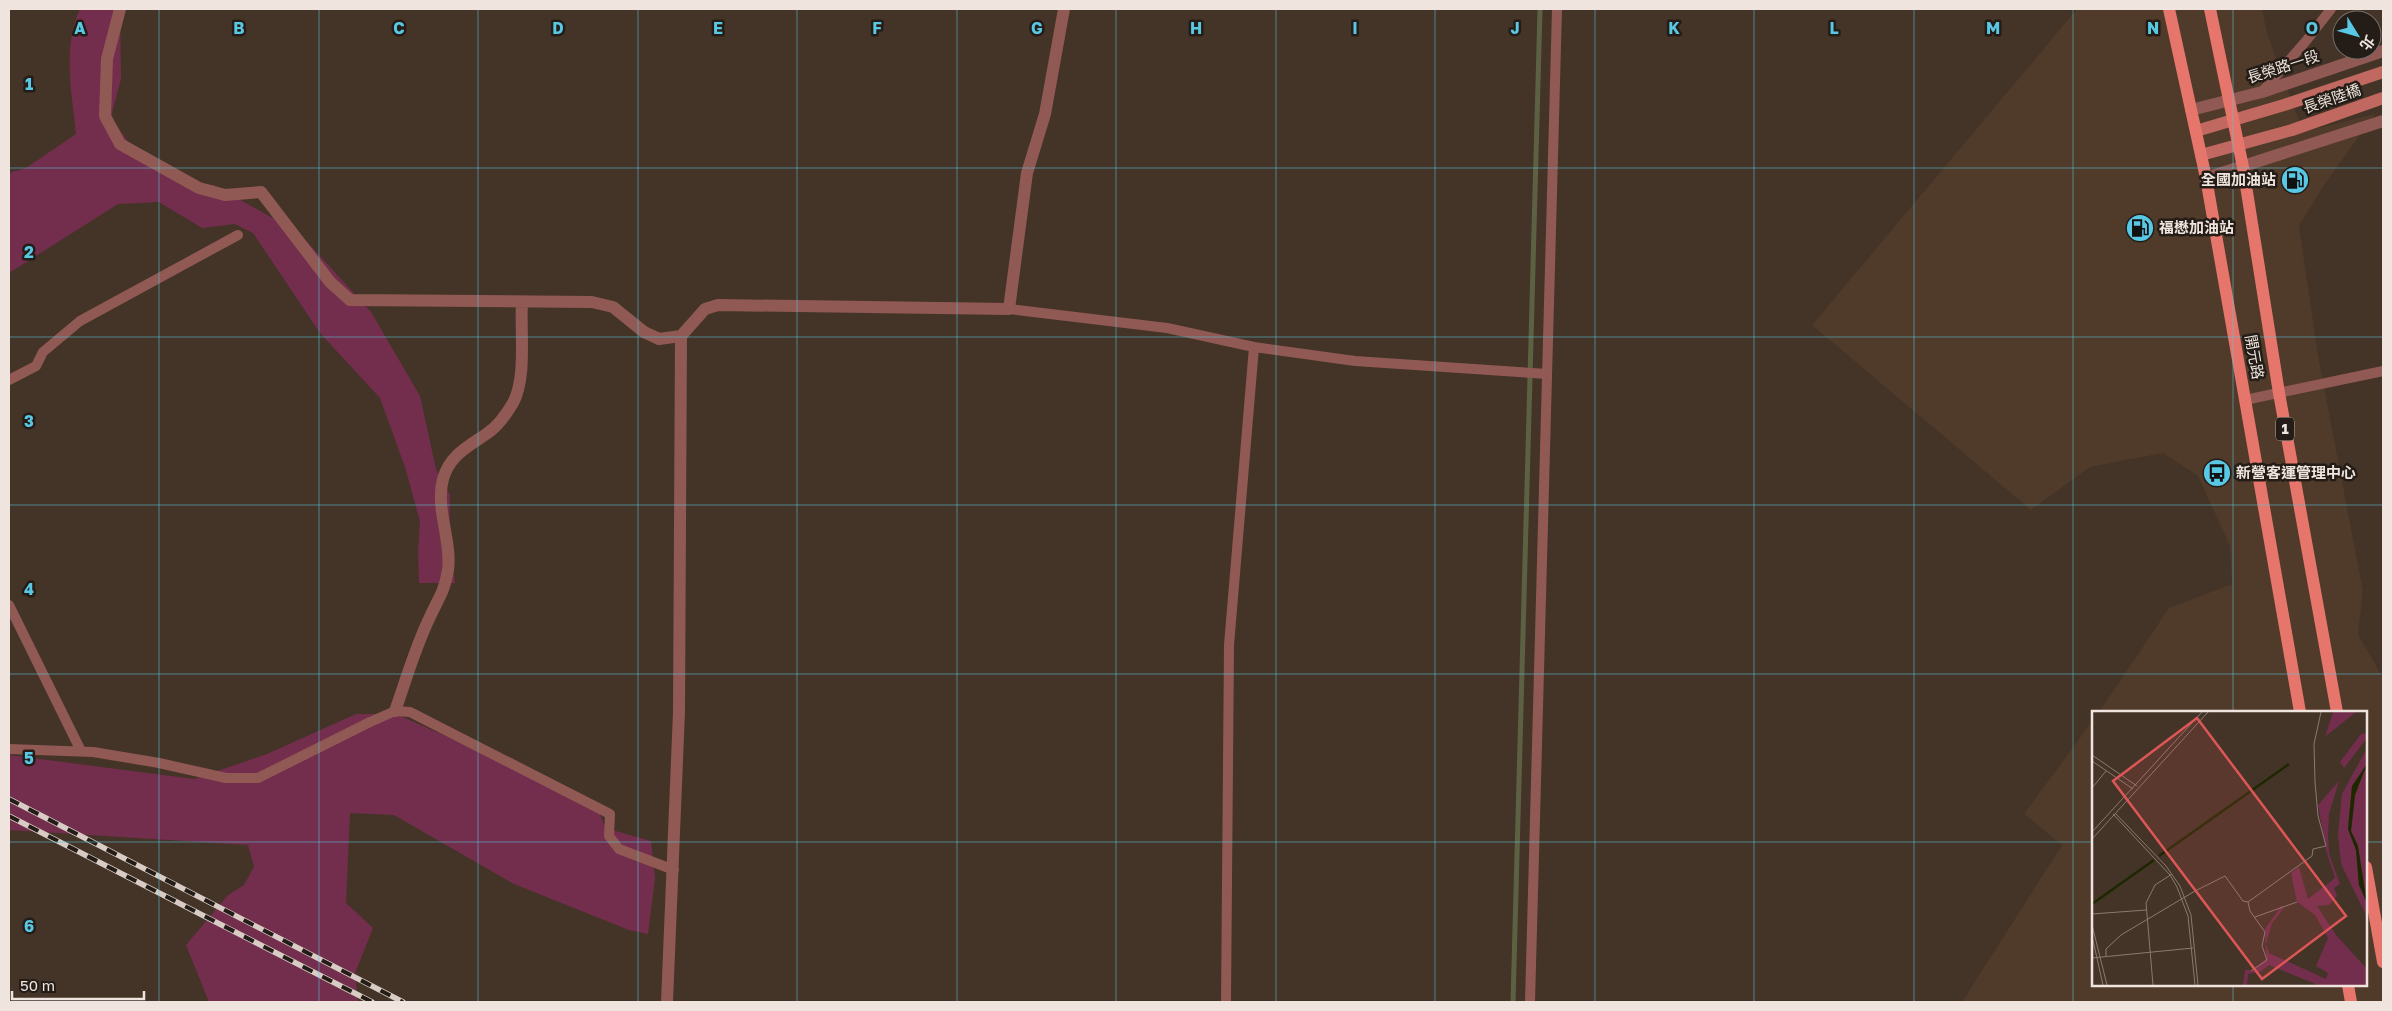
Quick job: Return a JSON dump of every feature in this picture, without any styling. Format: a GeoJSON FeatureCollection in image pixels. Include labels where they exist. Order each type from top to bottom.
{"type":"FeatureCollection","features":[{"type":"Feature","properties":{"kind":"main road","name":"開元路"},"geometry":{"type":"LineString","coordinates":[[2169,9],[2206,178],[2300,711]]}},
{"type":"Feature","properties":{"kind":"main road","name":"開元路"},"geometry":{"type":"LineString","coordinates":[[2210,9],[2243,167],[2279,393],[2337,711]]}},
{"type":"Feature","properties":{"kind":"main road","name":"長榮陸橋"},"geometry":{"type":"LineString","coordinates":[[2234,121],[2383,72]]}},
{"type":"Feature","properties":{"kind":"main road","name":"長榮陸橋"},"geometry":{"type":"LineString","coordinates":[[2238,144],[2292,130],[2383,98]]}},
{"type":"Feature","properties":{"kind":"main road"},"geometry":{"type":"LineString","coordinates":[[2196,131],[2234,121]]}},
{"type":"Feature","properties":{"kind":"main road"},"geometry":{"type":"LineString","coordinates":[[2201,155],[2238,144]]}},
{"type":"Feature","properties":{"kind":"main road"},"geometry":{"type":"LineString","coordinates":[[2367,873],[2383,962]]}},
{"type":"Feature","properties":{"kind":"main road"},"geometry":{"type":"LineString","coordinates":[[2348,986],[2351,1002]]}},
{"type":"Feature","properties":{"kind":"street"},"geometry":{"type":"LineString","coordinates":[[120,9],[107,59],[105,116],[120,144],[199,188],[225,194],[261,192],[330,282],[350,300],[584,302],[613,307],[644,332],[659,339],[681,336],[705,309],[718,305],[1009,310],[1027,172],[1044,114],[1064,9]]}},
{"type":"Feature","properties":{"kind":"street","name":"長榮路一段"},"geometry":{"type":"LineString","coordinates":[[2191,110],[2262,92],[2383,51]]}},
{"type":"Feature","properties":{"kind":"street"},"geometry":{"type":"LineString","coordinates":[[2206,178],[2383,121]]}},
{"type":"Feature","properties":{"kind":"street"},"geometry":{"type":"LineString","coordinates":[[395,711],[429,618],[443,595],[448,567],[441,508],[443,480],[450,463],[468,444],[489,432],[499,423],[514,402],[520,383],[522,302]]}},
{"type":"Feature","properties":{"kind":"street"},"geometry":{"type":"LineString","coordinates":[[667,1002],[674,870],[679,712],[681,336]]}},
{"type":"Feature","properties":{"kind":"lane"},"geometry":{"type":"LineString","coordinates":[[1530,1002],[1557,9]]}},
{"type":"Feature","properties":{"kind":"lane"},"geometry":{"type":"LineString","coordinates":[[2262,92],[2331,9]]}},
{"type":"Feature","properties":{"kind":"lane"},"geometry":{"type":"LineString","coordinates":[[9,380],[36,366],[43,352],[80,321],[238,235]]}},
{"type":"Feature","properties":{"kind":"lane"},"geometry":{"type":"LineString","coordinates":[[1009,310],[1167,328],[1254,347],[1355,361],[1547,374]]}},
{"type":"Feature","properties":{"kind":"lane"},"geometry":{"type":"LineString","coordinates":[[1226,1002],[1229,645],[1254,347]]}},
{"type":"Feature","properties":{"kind":"lane"},"geometry":{"type":"LineString","coordinates":[[2245,400],[2383,371]]}},
{"type":"Feature","properties":{"kind":"lane"},"geometry":{"type":"LineString","coordinates":[[9,606],[81,751]]}},
{"type":"Feature","properties":{"kind":"lane"},"geometry":{"type":"LineString","coordinates":[[9,749],[81,751],[159,763],[226,778],[258,778],[395,711],[410,712],[610,814],[609,836],[619,849],[674,870]]}},
{"type":"Feature","properties":{"kind":"shaded area"},"geometry":{"type":"Polygon","coordinates":[[[80,9],[120,9],[121,79],[111,117],[131,146],[177,182],[214,185],[299,233],[371,312],[420,396],[436,469],[450,495],[449,539],[455,583],[419,583],[418,552],[420,522],[406,470],[380,398],[320,333],[253,233],[235,224],[202,228],[159,202],[118,204],[9,273],[9,173],[26,168],[76,134],[70,55],[74,24],[80,9]]]}},
{"type":"Feature","properties":{"kind":"shaded area"},"geometry":{"type":"Polygon","coordinates":[[[2077,9],[2262,9],[2267,33],[2303,132],[2375,114],[2323,187],[2299,226],[2318,355],[2363,591],[2358,634],[2383,678],[2383,1002],[1962,1002],[2062,845],[2024,814],[2092,721],[2092,986],[2367,986],[2367,711],[2100,711],[2169,608],[2232,584],[2230,546],[2198,476],[2163,453],[2090,467],[2031,510],[1812,325],[2077,9]]]}},
{"type":"Feature","properties":{"kind":"shaded area"},"geometry":{"type":"Polygon","coordinates":[[[356,714],[396,714],[596,803],[605,828],[651,841],[655,878],[648,934],[629,930],[514,884],[394,815],[350,813],[346,903],[373,928],[355,973],[358,1002],[209,1002],[186,945],[228,895],[244,885],[254,867],[248,845],[9,830],[9,755],[194,779],[267,754],[356,714]]]}},
{"type":"Feature","properties":{"kind":"waterway"},"geometry":{"type":"LineString","coordinates":[[1513,1002],[1540,9]]}},
{"type":"Feature","properties":{"kind":"railway"},"geometry":{"type":"LineString","coordinates":[[9,799],[403,1002]]}},
{"type":"Feature","properties":{"kind":"railway"},"geometry":{"type":"LineString","coordinates":[[9,816],[372,1002]]}},
{"type":"Feature","properties":{"kind":"place","name":"全國加油站"},"geometry":{"type":"Point","coordinates":[2295,180]}},
{"type":"Feature","properties":{"kind":"place","name":"福懋加油站"},"geometry":{"type":"Point","coordinates":[2140,228]}},
{"type":"Feature","properties":{"kind":"place","name":"新營客運管理中心"},"geometry":{"type":"Point","coordinates":[2217,473]}}]}
